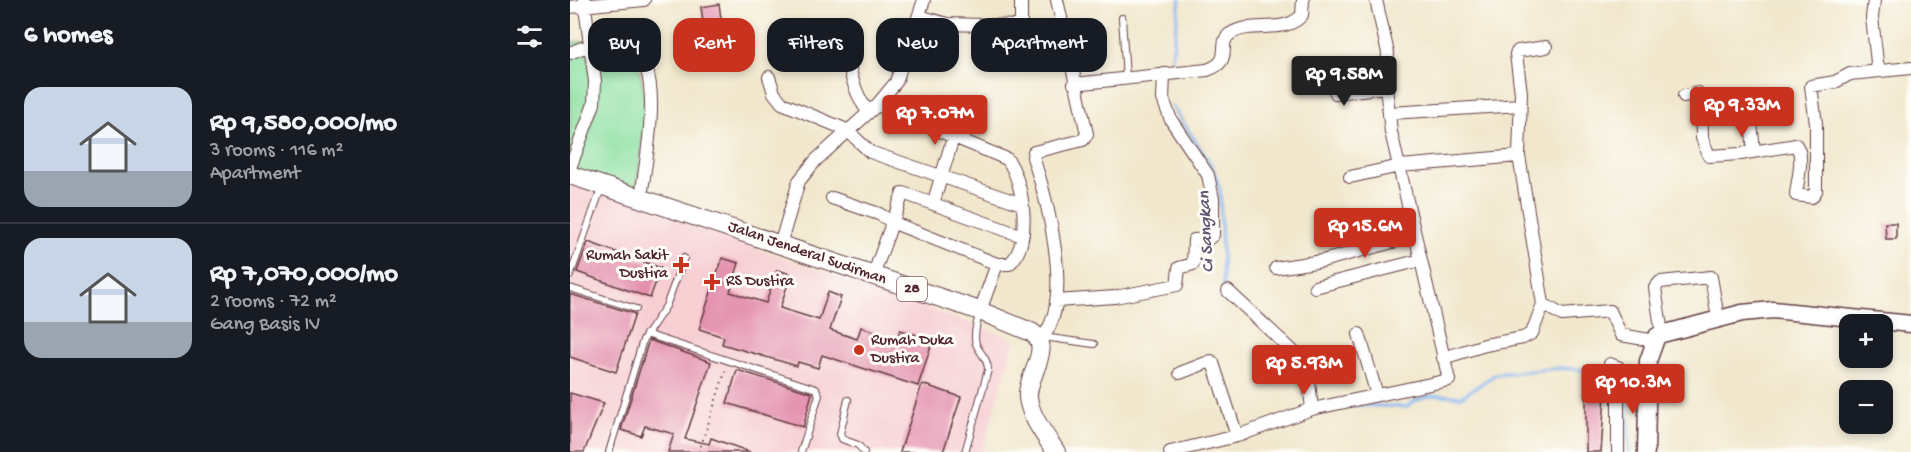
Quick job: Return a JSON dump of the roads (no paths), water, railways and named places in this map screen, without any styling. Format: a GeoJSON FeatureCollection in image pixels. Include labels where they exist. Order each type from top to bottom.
{"type":"FeatureCollection","features":[{"type":"Feature","properties":{"kind":"main road","name":"Jalan Jenderal Sudirman"},"geometry":{"type":"LineString","coordinates":[[570,175],[980,311],[1041,338]]}},
{"type":"Feature","properties":{"kind":"main road"},"geometry":{"type":"LineString","coordinates":[[1647,452],[1648,361],[1658,338],[1718,318],[1773,310],[1911,324]]}},
{"type":"Feature","properties":{"kind":"main road"},"geometry":{"type":"LineString","coordinates":[[1041,338],[1038,358],[1028,391],[1036,419],[1056,452]]}},
{"type":"Feature","properties":{"kind":"street"},"geometry":{"type":"LineString","coordinates":[[570,7],[585,3],[644,0]]}},
{"type":"Feature","properties":{"kind":"street"},"geometry":{"type":"LineString","coordinates":[[780,245],[799,181],[896,82],[924,0]]}},
{"type":"Feature","properties":{"kind":"street"},"geometry":{"type":"LineString","coordinates":[[919,16],[947,24],[1018,26],[1021,23],[1021,0]]}},
{"type":"Feature","properties":{"kind":"street"},"geometry":{"type":"LineString","coordinates":[[1041,338],[1050,325],[1056,301],[1057,280],[1047,199],[1033,157],[1037,150],[1086,138],[1057,0]]}},
{"type":"Feature","properties":{"kind":"street"},"geometry":{"type":"LineString","coordinates":[[1074,84],[1217,67],[1223,62],[1226,39],[1229,35],[1247,29],[1292,23],[1302,15],[1303,0]]}},
{"type":"Feature","properties":{"kind":"street"},"geometry":{"type":"LineString","coordinates":[[1170,452],[1237,436],[1312,409],[1449,380],[1400,166],[1386,87],[1388,53],[1376,0]]}},
{"type":"Feature","properties":{"kind":"street"},"geometry":{"type":"LineString","coordinates":[[1874,0],[1872,18],[1878,71]]}},
{"type":"Feature","properties":{"kind":"street"},"geometry":{"type":"LineString","coordinates":[[585,3],[588,28]]}},
{"type":"Feature","properties":{"kind":"street"},"geometry":{"type":"LineString","coordinates":[[570,52],[588,45]]}},
{"type":"Feature","properties":{"kind":"street"},"geometry":{"type":"LineString","coordinates":[[1443,358],[1485,345],[1524,338],[1532,333],[1543,304],[1519,156],[1521,105],[1516,54],[1518,51],[1546,47]]}},
{"type":"Feature","properties":{"kind":"street"},"geometry":{"type":"LineString","coordinates":[[1684,96],[1698,93],[1701,96],[1702,138],[1709,156],[1796,145],[1799,147],[1800,178],[1796,195],[1814,196],[1816,124],[1811,86],[1835,82],[1850,74],[1911,68]]}},
{"type":"Feature","properties":{"kind":"street"},"geometry":{"type":"LineString","coordinates":[[570,168],[594,104],[594,72]]}},
{"type":"Feature","properties":{"kind":"street"},"geometry":{"type":"LineString","coordinates":[[641,198],[649,146],[650,83],[647,72]]}},
{"type":"Feature","properties":{"kind":"street"},"geometry":{"type":"LineString","coordinates":[[832,198],[879,214],[894,223],[997,264],[1012,263],[1022,236],[1022,204],[1016,176],[1007,159],[872,108],[855,92],[850,72]]}},
{"type":"Feature","properties":{"kind":"street"},"geometry":{"type":"LineString","coordinates":[[1056,301],[1115,297],[1177,285],[1179,269],[1193,264],[1194,240],[1208,239],[1213,236],[1213,199],[1208,175],[1171,120],[1163,99],[1168,74]]}},
{"type":"Feature","properties":{"kind":"street"},"geometry":{"type":"LineString","coordinates":[[769,77],[774,93],[782,103],[847,130],[867,150],[1022,204]]}},
{"type":"Feature","properties":{"kind":"street"},"geometry":{"type":"LineString","coordinates":[[1331,79],[1336,93],[1386,87]]}},
{"type":"Feature","properties":{"kind":"street"},"geometry":{"type":"LineString","coordinates":[[1390,113],[1521,105]]}},
{"type":"Feature","properties":{"kind":"street"},"geometry":{"type":"LineString","coordinates":[[1750,113],[1754,151]]}},
{"type":"Feature","properties":{"kind":"street"},"geometry":{"type":"LineString","coordinates":[[933,204],[953,138]]}},
{"type":"Feature","properties":{"kind":"street"},"geometry":{"type":"LineString","coordinates":[[1350,177],[1400,166],[1519,156]]}},
{"type":"Feature","properties":{"kind":"street"},"geometry":{"type":"LineString","coordinates":[[873,276],[903,193],[1022,236]]}},
{"type":"Feature","properties":{"kind":"street"},"geometry":{"type":"LineString","coordinates":[[1276,268],[1322,261],[1415,236]]}},
{"type":"Feature","properties":{"kind":"street"},"geometry":{"type":"LineString","coordinates":[[1315,287],[1422,260]]}},
{"type":"Feature","properties":{"kind":"street"},"geometry":{"type":"LineString","coordinates":[[980,311],[997,264]]}},
{"type":"Feature","properties":{"kind":"street"},"geometry":{"type":"LineString","coordinates":[[1543,304],[1562,315],[1610,311],[1621,335],[1658,338],[1656,288],[1660,282],[1711,278],[1718,318]]}},
{"type":"Feature","properties":{"kind":"street"},"geometry":{"type":"LineString","coordinates":[[1228,291],[1299,357],[1308,373],[1312,409]]}},
{"type":"Feature","properties":{"kind":"street"},"geometry":{"type":"LineString","coordinates":[[1359,334],[1377,395]]}},
{"type":"Feature","properties":{"kind":"street"},"geometry":{"type":"LineString","coordinates":[[1180,372],[1211,361],[1213,363],[1237,436]]}},
{"type":"Feature","properties":{"kind":"street"},"geometry":{"type":"LineString","coordinates":[[1616,370],[1618,452]]}},
{"type":"Feature","properties":{"kind":"lane"},"geometry":{"type":"LineString","coordinates":[[1122,18],[1126,78]]}},
{"type":"Feature","properties":{"kind":"lane"},"geometry":{"type":"LineString","coordinates":[[570,276],[603,185]]}},
{"type":"Feature","properties":{"kind":"lane"},"geometry":{"type":"LineString","coordinates":[[609,452],[646,334],[666,306],[684,258]]}},
{"type":"Feature","properties":{"kind":"lane"},"geometry":{"type":"LineString","coordinates":[[570,288],[636,309]]}},
{"type":"Feature","properties":{"kind":"lane"},"geometry":{"type":"LineString","coordinates":[[965,452],[988,370],[988,361],[975,338],[980,311]]}},
{"type":"Feature","properties":{"kind":"lane"},"geometry":{"type":"LineString","coordinates":[[646,334],[819,392],[801,452]]}},
{"type":"Feature","properties":{"kind":"lane"},"geometry":{"type":"LineString","coordinates":[[1041,338],[1094,344]]}},
{"type":"Feature","properties":{"kind":"lane"},"geometry":{"type":"LineString","coordinates":[[848,400],[840,434],[842,439],[858,445],[864,452]]}},
{"type":"Feature","properties":{"kind":"waterway","name":"Ci Sangkan"},"geometry":{"type":"LineString","coordinates":[[1170,70],[1180,0]]}},
{"type":"Feature","properties":{"kind":"waterway","name":"Ci Sangkan"},"geometry":{"type":"LineString","coordinates":[[1172,106],[1212,166],[1220,190],[1223,289]]}},
{"type":"Feature","properties":{"kind":"waterway","name":"Ci Sangkan"},"geometry":{"type":"LineString","coordinates":[[1355,405],[1407,407],[1425,397],[1447,395],[1461,397],[1496,374],[1561,368],[1616,373]]}},
{"type":"Feature","properties":{"kind":"waterway","name":"Ci Sangkan"},"geometry":{"type":"LineString","coordinates":[[1622,373],[1627,376],[1628,381],[1629,452]]}},
{"type":"Feature","properties":{"kind":"place","name":"Rumah Sakit Dustira"},"geometry":{"type":"Point","coordinates":[681,265]}},
{"type":"Feature","properties":{"kind":"place","name":"RS Dustira"},"geometry":{"type":"Point","coordinates":[712,282]}},
{"type":"Feature","properties":{"kind":"place","name":"Rumah Duka Dustira"},"geometry":{"type":"Point","coordinates":[859,350]}}]}
